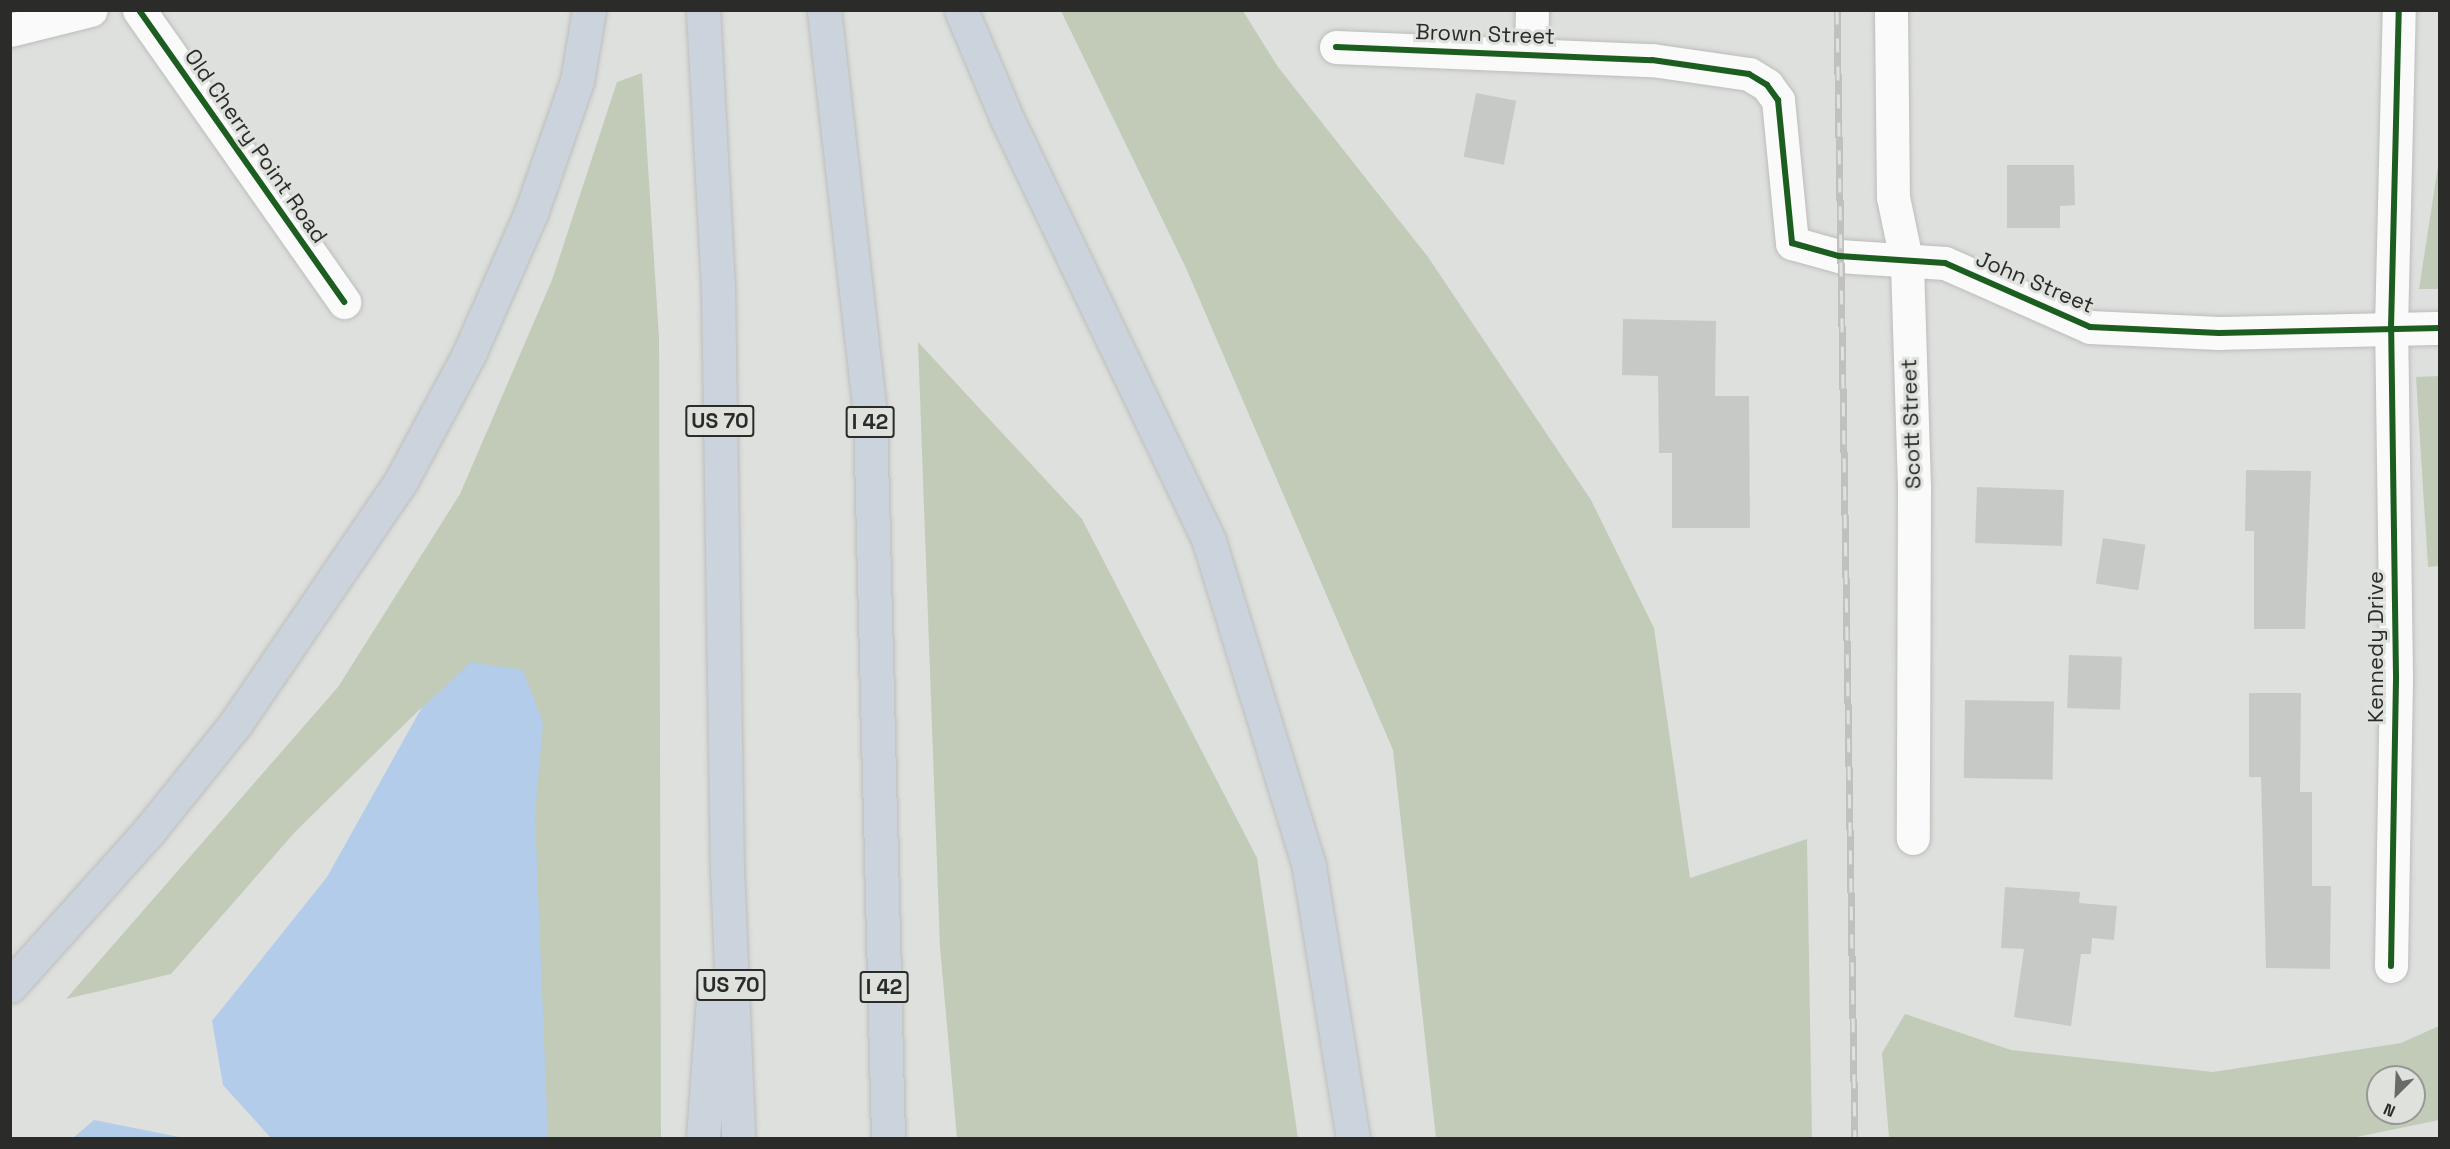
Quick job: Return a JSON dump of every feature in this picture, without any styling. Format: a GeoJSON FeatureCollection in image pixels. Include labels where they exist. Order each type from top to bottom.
{"type":"FeatureCollection","features":[{"type":"Feature","properties":{"kind":"highway"},"geometry":{"type":"LineString","coordinates":[[10,986],[149,831],[236,723],[406,471],[470,354],[531,213],[577,81],[590,10]]}},
{"type":"Feature","properties":{"kind":"highway","name":"US 70"},"geometry":{"type":"LineString","coordinates":[[704,10],[717,285],[726,832],[738,1138]]}},
{"type":"Feature","properties":{"kind":"highway","name":"I 42"},"geometry":{"type":"LineString","coordinates":[[824,10],[870,416],[888,1138]]}},
{"type":"Feature","properties":{"kind":"highway"},"geometry":{"type":"LineString","coordinates":[[961,10],[1007,119],[1209,541],[1309,867],[1353,1138]]}},
{"type":"Feature","properties":{"kind":"highway"},"geometry":{"type":"LineString","coordinates":[[703,1138],[726,832]]}},
{"type":"Feature","properties":{"kind":"street"},"geometry":{"type":"LineString","coordinates":[[10,30],[91,10]]}},
{"type":"Feature","properties":{"kind":"street","name":"Old Cherry Point Road"},"geometry":{"type":"LineString","coordinates":[[139,10],[344,302]]}},
{"type":"Feature","properties":{"kind":"street"},"geometry":{"type":"LineString","coordinates":[[1531,53],[1532,10]]}},
{"type":"Feature","properties":{"kind":"street","name":"Scott Street"},"geometry":{"type":"LineString","coordinates":[[1891,10],[1893,196],[1907,264],[1914,488],[1912,838]]}},
{"type":"Feature","properties":{"kind":"street","name":"Kennedy Drive"},"geometry":{"type":"LineString","coordinates":[[2391,966],[2396,676],[2391,328],[2398,10]]}},
{"type":"Feature","properties":{"kind":"street","name":"Brown Street"},"geometry":{"type":"LineString","coordinates":[[1336,47],[1531,53],[1632,59],[1759,78]]}},
{"type":"Feature","properties":{"kind":"street","name":"John Street"},"geometry":{"type":"LineString","coordinates":[[1759,78],[1778,100],[1783,122],[1792,243],[1839,256],[1907,264],[1945,263],[2090,327],[2219,333],[2439,328]]}},
{"type":"Feature","properties":{"kind":"green space"},"geometry":{"type":"Polygon","coordinates":[[[1061,11],[1243,11],[1278,67],[1428,257],[1591,500],[1654,628],[1690,878],[1807,839],[1812,1138],[1436,1138],[1393,750],[1186,268],[1061,11]]]}},
{"type":"Feature","properties":{"kind":"green space"},"geometry":{"type":"Polygon","coordinates":[[[642,73],[659,337],[661,1138],[525,1138],[479,694],[420,709],[295,832],[171,974],[66,999],[338,687],[460,494],[552,280],[617,82],[642,73]]]}},
{"type":"Feature","properties":{"kind":"green space"},"geometry":{"type":"Polygon","coordinates":[[[2438,166],[2439,289],[2419,289],[2438,166]]]}},
{"type":"Feature","properties":{"kind":"green space"},"geometry":{"type":"Polygon","coordinates":[[[918,342],[1082,519],[1257,858],[1298,1138],[957,1138],[940,947],[918,342]]]}},
{"type":"Feature","properties":{"kind":"green space"},"geometry":{"type":"Polygon","coordinates":[[[2439,376],[2439,566],[2428,567],[2416,377],[2439,376]]]}},
{"type":"Feature","properties":{"kind":"green space"},"geometry":{"type":"Polygon","coordinates":[[[1905,1014],[2011,1050],[2213,1072],[2401,1043],[2439,1026],[2439,1120],[2426,1123],[2426,1065],[2366,1065],[2366,1125],[2415,1125],[2352,1138],[1889,1138],[1882,1053],[1905,1014]]]}},
{"type":"Feature","properties":{"kind":"water"},"geometry":{"type":"Polygon","coordinates":[[[471,662],[523,670],[543,723],[535,816],[548,1138],[271,1138],[223,1085],[212,1021],[327,877],[421,709],[471,662]]]}},
{"type":"Feature","properties":{"kind":"water"},"geometry":{"type":"Polygon","coordinates":[[[94,1120],[184,1138],[73,1138],[94,1120]]]}},
{"type":"Feature","properties":{"kind":"building"},"geometry":{"type":"Polygon","coordinates":[[[1476,93],[1516,101],[1504,165],[1464,157],[1476,93]]]}},
{"type":"Feature","properties":{"kind":"building"},"geometry":{"type":"Polygon","coordinates":[[[2007,165],[2074,165],[2075,205],[2060,206],[2060,228],[2007,228],[2007,165]]]}},
{"type":"Feature","properties":{"kind":"building"},"geometry":{"type":"Polygon","coordinates":[[[1623,319],[1716,321],[1715,396],[1749,396],[1750,528],[1672,528],[1672,453],[1659,453],[1658,376],[1622,375],[1623,319]]]}},
{"type":"Feature","properties":{"kind":"building"},"geometry":{"type":"Polygon","coordinates":[[[2246,470],[2311,471],[2305,629],[2254,629],[2254,531],[2245,531],[2246,470]]]}},
{"type":"Feature","properties":{"kind":"building"},"geometry":{"type":"Polygon","coordinates":[[[1977,487],[2064,490],[2062,546],[1975,543],[1977,487]]]}},
{"type":"Feature","properties":{"kind":"building"},"geometry":{"type":"Polygon","coordinates":[[[2103,538],[2145,545],[2138,590],[2096,583],[2103,538]]]}},
{"type":"Feature","properties":{"kind":"building"},"geometry":{"type":"Polygon","coordinates":[[[2069,655],[2122,657],[2120,710],[2067,708],[2069,655]]]}},
{"type":"Feature","properties":{"kind":"building"},"geometry":{"type":"Polygon","coordinates":[[[2249,693],[2301,693],[2300,792],[2312,792],[2312,886],[2331,886],[2330,969],[2266,968],[2261,777],[2249,777],[2249,693]]]}},
{"type":"Feature","properties":{"kind":"building"},"geometry":{"type":"Polygon","coordinates":[[[1965,700],[2054,702],[2053,780],[1964,778],[1965,700]]]}},
{"type":"Feature","properties":{"kind":"building"},"geometry":{"type":"Polygon","coordinates":[[[2005,887],[2080,892],[2079,903],[2117,906],[2114,940],[2092,938],[2091,954],[2081,954],[2071,1026],[2014,1017],[2024,949],[2001,948],[2005,887]]]}},
{"type":"Feature","properties":{"kind":"railway"},"geometry":{"type":"LineString","coordinates":[[1837,10],[1855,1138]]}},
{"type":"Feature","properties":{"kind":"cycle path"},"geometry":{"type":"LineString","coordinates":[[139,10],[344,302]]}},
{"type":"Feature","properties":{"kind":"cycle path"},"geometry":{"type":"LineString","coordinates":[[2391,966],[2396,676],[2391,328],[2399,10]]}},
{"type":"Feature","properties":{"kind":"cycle path"},"geometry":{"type":"LineString","coordinates":[[1336,47],[1652,60],[1749,74],[1767,85],[1778,100],[1792,243],[1839,256],[1945,263],[2090,327],[2219,333],[2440,328]]}}]}
